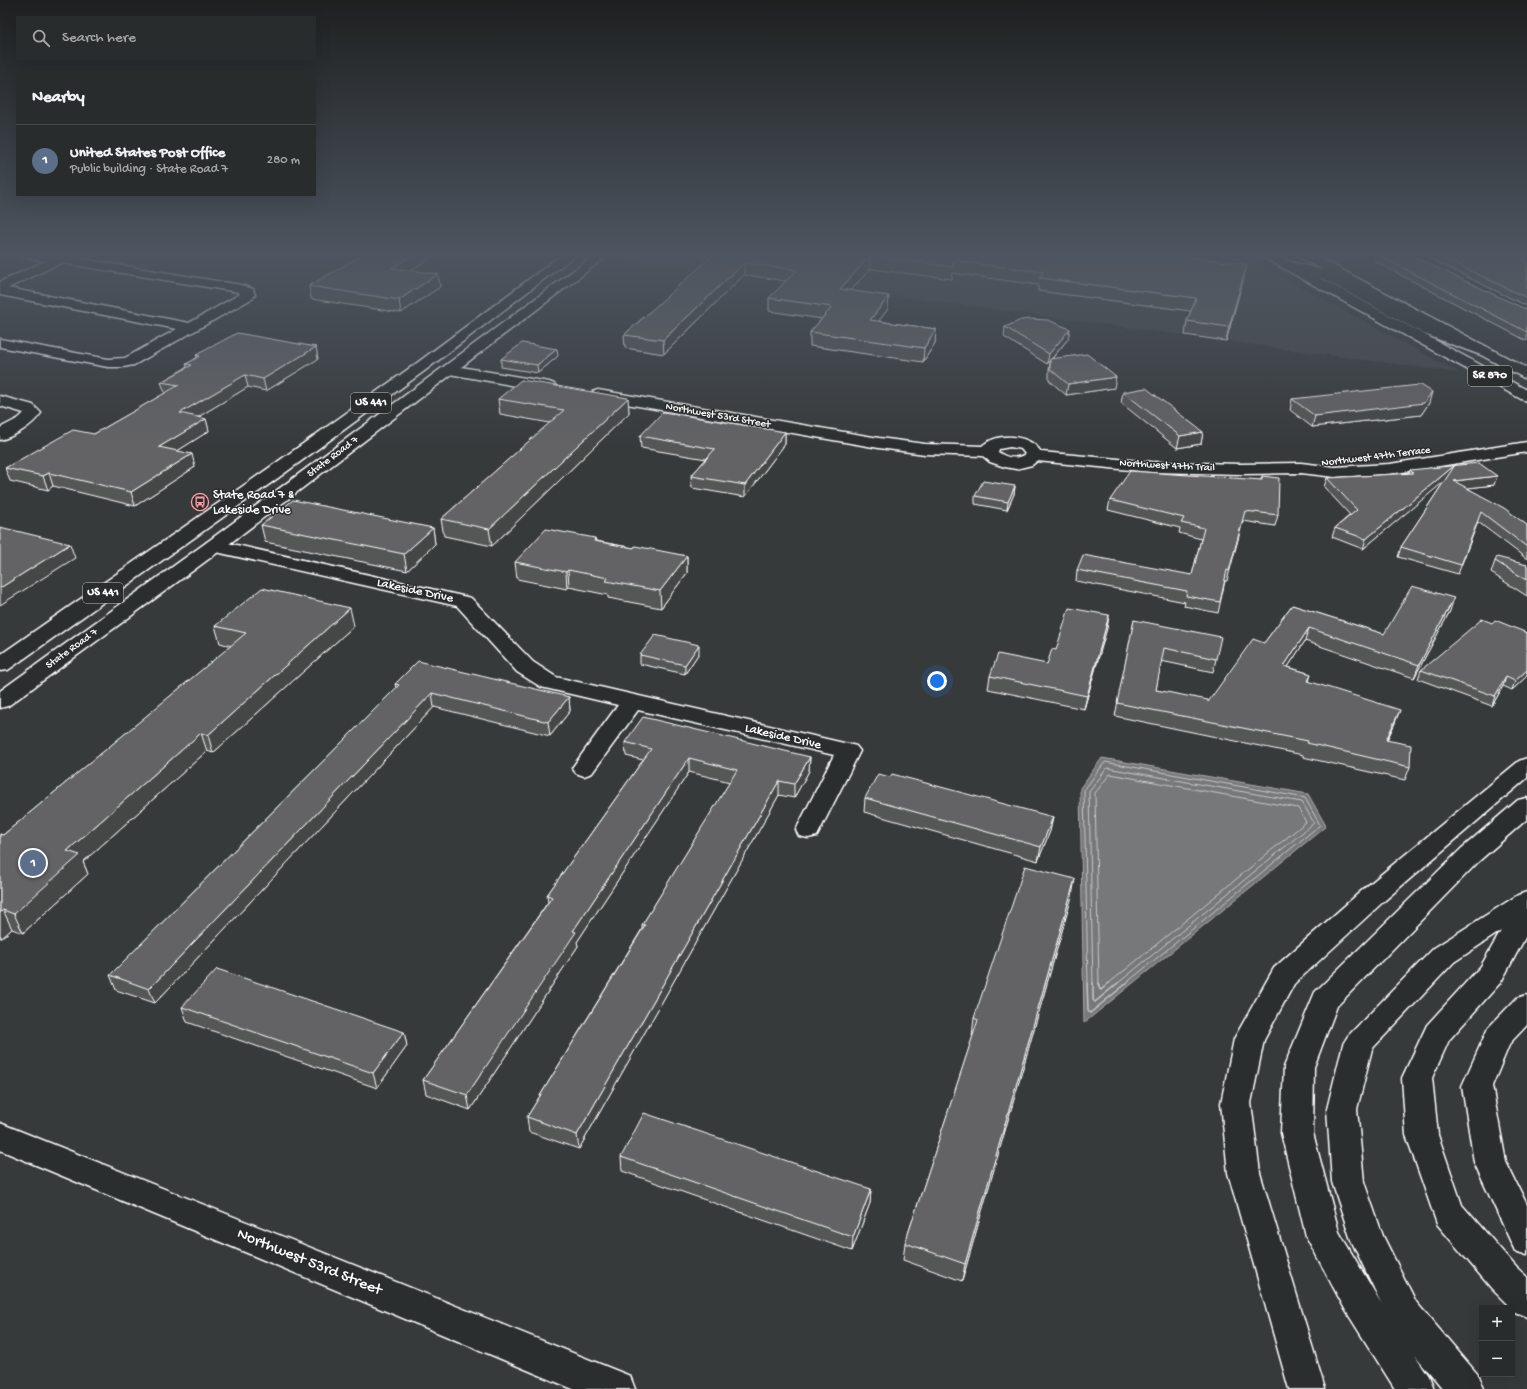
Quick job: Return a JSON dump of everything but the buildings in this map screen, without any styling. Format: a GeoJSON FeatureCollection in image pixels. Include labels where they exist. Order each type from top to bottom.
{"type":"FeatureCollection","features":[{"type":"Feature","properties":{"kind":"main road"},"geometry":{"type":"LineString","coordinates":[[142,318],[190,327]]}},
{"type":"Feature","properties":{"kind":"main road"},"geometry":{"type":"LineString","coordinates":[[0,343],[97,362],[123,363],[129,362],[208,318]]}},
{"type":"Feature","properties":{"kind":"main road","name":"State Road 7"},"geometry":{"type":"LineString","coordinates":[[0,665],[206,521],[422,366],[486,318]]}},
{"type":"Feature","properties":{"kind":"main road","name":"State Road 7"},"geometry":{"type":"LineString","coordinates":[[0,701],[214,546],[519,318]]}},
{"type":"Feature","properties":{"kind":"main road","name":"SR 870"},"geometry":{"type":"LineString","coordinates":[[1385,318],[1527,396]]}},
{"type":"Feature","properties":{"kind":"main road"},"geometry":{"type":"LineString","coordinates":[[1405,318],[1429,331],[1486,352]]}},
{"type":"Feature","properties":{"kind":"main road","name":"SR 870"},"geometry":{"type":"LineString","coordinates":[[1422,318],[1527,374]]}},
{"type":"Feature","properties":{"kind":"main road"},"geometry":{"type":"LineString","coordinates":[[444,349],[439,360],[441,366],[449,370],[567,390]]}},
{"type":"Feature","properties":{"kind":"main road"},"geometry":{"type":"LineString","coordinates":[[421,392],[427,379],[422,366]]}},
{"type":"Feature","properties":{"kind":"main road","name":"Northwest 53rd Street"},"geometry":{"type":"LineString","coordinates":[[582,393],[879,443],[925,449],[988,451],[988,448],[992,445],[1014,442],[1031,448],[1034,456]]}},
{"type":"Feature","properties":{"kind":"main road"},"geometry":{"type":"LineString","coordinates":[[0,401],[28,408],[34,413],[26,421],[0,435]]}},
{"type":"Feature","properties":{"kind":"main road","name":"Northwest 47th Terrace"},"geometry":{"type":"LineString","coordinates":[[1300,467],[1334,472],[1390,469],[1527,435]]}},
{"type":"Feature","properties":{"kind":"main road","name":"Northwest 47th Terrace"},"geometry":{"type":"LineString","coordinates":[[1459,452],[1527,447]]}},
{"type":"Feature","properties":{"kind":"main road","name":"Northwest 47th Trail"},"geometry":{"type":"LineString","coordinates":[[1034,456],[1151,467],[1241,469],[1300,467]]}},
{"type":"Feature","properties":{"kind":"main road"},"geometry":{"type":"LineString","coordinates":[[206,521],[201,534],[204,540],[214,546]]}},
{"type":"Feature","properties":{"kind":"main road","name":"Lakeside Drive"},"geometry":{"type":"LineString","coordinates":[[214,546],[464,602],[525,667],[549,682],[848,751],[808,830]]}},
{"type":"Feature","properties":{"kind":"main road"},"geometry":{"type":"LineString","coordinates":[[584,768],[632,702]]}},
{"type":"Feature","properties":{"kind":"main road"},"geometry":{"type":"LineString","coordinates":[[1307,1389],[1244,1173],[1236,1103],[1249,1039],[1284,976],[1375,894],[1527,766]]}},
{"type":"Feature","properties":{"kind":"main road"},"geometry":{"type":"LineString","coordinates":[[1416,1389],[1358,1299],[1323,1236],[1297,1133],[1299,1068],[1325,1000],[1470,855],[1527,806]]}},
{"type":"Feature","properties":{"kind":"main road"},"geometry":{"type":"LineString","coordinates":[[1466,1389],[1404,1314],[1368,1240],[1348,1182],[1342,1109],[1358,1044],[1444,955],[1527,902]]}},
{"type":"Feature","properties":{"kind":"main road"},"geometry":{"type":"LineString","coordinates":[[1527,910],[1491,974],[1437,1033],[1417,1078],[1422,1135],[1449,1213],[1504,1278],[1527,1300]]}},
{"type":"Feature","properties":{"kind":"main road"},"geometry":{"type":"LineString","coordinates":[[1527,1006],[1498,1036],[1477,1086],[1490,1162],[1527,1240]]}},
{"type":"Feature","properties":{"kind":"main road","name":"Northwest 53rd Street"},"geometry":{"type":"LineString","coordinates":[[0,1136],[618,1389]]}},
{"type":"Feature","properties":{"kind":"shaded area"},"geometry":{"type":"Polygon","coordinates":[[[1055,318],[1357,318],[1460,373],[1055,318]]]}},
{"type":"Feature","properties":{"kind":"water"},"geometry":{"type":"Polygon","coordinates":[[[1102,758],[1308,794],[1326,826],[1084,1023],[1080,788],[1102,758]]]}},
{"type":"Feature","properties":{"kind":"place","name":"State Road 7 & Lakeside Drive"},"geometry":{"type":"Point","coordinates":[200,502]}},
{"type":"Feature","properties":{"kind":"place","name":"United States Post Office"},"geometry":{"type":"Point","coordinates":[33,863]}}]}
